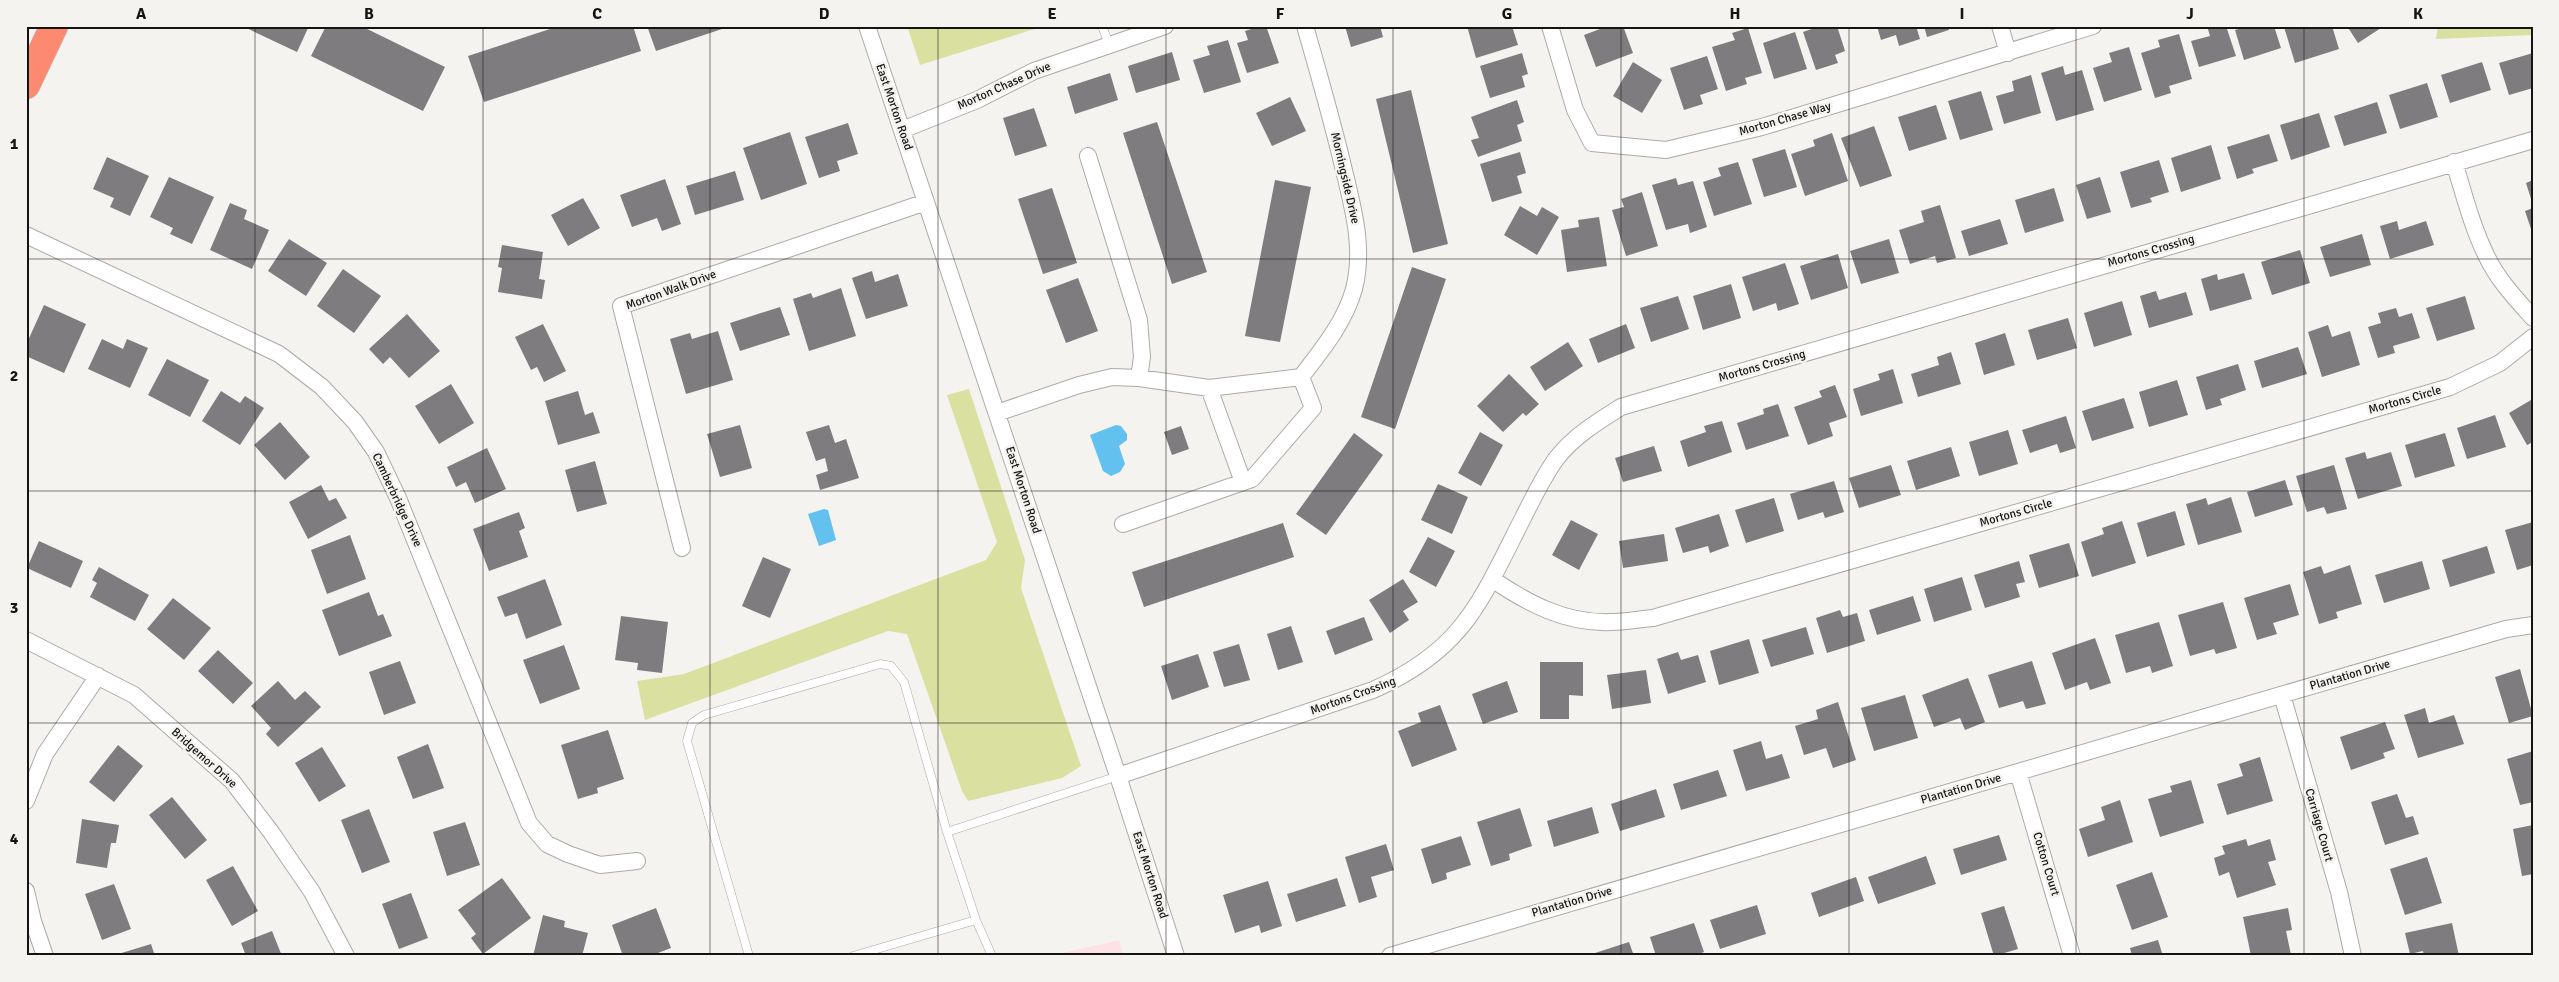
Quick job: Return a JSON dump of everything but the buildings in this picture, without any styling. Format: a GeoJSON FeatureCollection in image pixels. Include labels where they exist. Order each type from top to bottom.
{"type":"FeatureCollection","features":[{"type":"Feature","properties":{"kind":"highway"},"geometry":{"type":"LineString","coordinates":[[26,85],[54,26]]}},
{"type":"Feature","properties":{"kind":"street","name":"East Morton Road"},"geometry":{"type":"LineString","coordinates":[[866,26],[997,413],[1176,956]]}},
{"type":"Feature","properties":{"kind":"street","name":"Morton Chase Drive"},"geometry":{"type":"LineString","coordinates":[[902,130],[977,100],[1034,71],[1165,26]]}},
{"type":"Feature","properties":{"kind":"street","name":"Morningside Drive"},"geometry":{"type":"LineString","coordinates":[[1301,377],[1330,339],[1344,313],[1353,292],[1360,261],[1357,223],[1333,126],[1305,26]]}},
{"type":"Feature","properties":{"kind":"street","name":"Morton Chase Way"},"geometry":{"type":"LineString","coordinates":[[1550,26],[1575,110],[1592,143],[1666,150],[1762,127],[2093,26]]}},
{"type":"Feature","properties":{"kind":"street"},"geometry":{"type":"LineString","coordinates":[[2000,26],[2008,52]]}},
{"type":"Feature","properties":{"kind":"street","name":"Mortons Crossing"},"geometry":{"type":"LineString","coordinates":[[1118,776],[1373,690],[1401,678],[1430,659],[1456,636],[1474,611],[1541,483],[1557,458],[1586,429],[1621,408],[2533,140]]}},
{"type":"Feature","properties":{"kind":"street"},"geometry":{"type":"LineString","coordinates":[[1088,156],[1139,320],[1142,358],[1140,378]]}},
{"type":"Feature","properties":{"kind":"street"},"geometry":{"type":"LineString","coordinates":[[2454,162],[2474,227],[2488,258],[2507,289],[2533,318]]}},
{"type":"Feature","properties":{"kind":"street","name":"Morton Walk Drive"},"geometry":{"type":"LineString","coordinates":[[682,548],[621,306],[926,202]]}},
{"type":"Feature","properties":{"kind":"street","name":"Camberbridge Drive"},"geometry":{"type":"LineString","coordinates":[[26,235],[279,354],[322,387],[355,422],[376,452],[398,498],[529,823],[547,844],[568,854],[600,865],[637,861]]}},
{"type":"Feature","properties":{"kind":"street","name":"Mortons Circle"},"geometry":{"type":"LineString","coordinates":[[1492,579],[1526,602],[1568,617],[1609,623],[1653,618],[2450,387],[2500,364],[2533,337]]}},
{"type":"Feature","properties":{"kind":"street"},"geometry":{"type":"LineString","coordinates":[[997,413],[1079,385],[1112,377],[1140,378],[1209,388],[1301,377],[1313,408],[1252,479],[1123,524]]}},
{"type":"Feature","properties":{"kind":"street"},"geometry":{"type":"LineString","coordinates":[[1209,388],[1243,482]]}},
{"type":"Feature","properties":{"kind":"street","name":"Plantation Drive"},"geometry":{"type":"LineString","coordinates":[[1390,956],[2506,629],[2533,625]]}},
{"type":"Feature","properties":{"kind":"street","name":"Bridgemor Drive"},"geometry":{"type":"LineString","coordinates":[[26,640],[134,695],[232,781],[271,832],[312,892],[346,956]]}},
{"type":"Feature","properties":{"kind":"street"},"geometry":{"type":"LineString","coordinates":[[26,801],[45,754],[98,676]]}},
{"type":"Feature","properties":{"kind":"street","name":"Carriage Court"},"geometry":{"type":"LineString","coordinates":[[2282,694],[2339,892],[2353,956]]}},
{"type":"Feature","properties":{"kind":"street","name":"Cotton Court"},"geometry":{"type":"LineString","coordinates":[[2018,772],[2072,956]]}},
{"type":"Feature","properties":{"kind":"street"},"geometry":{"type":"LineString","coordinates":[[26,891],[33,921],[45,956]]}},
{"type":"Feature","properties":{"kind":"lane"},"geometry":{"type":"LineString","coordinates":[[1102,26],[1109,44]]}},
{"type":"Feature","properties":{"kind":"lane"},"geometry":{"type":"LineString","coordinates":[[749,956],[687,741],[692,723],[704,715],[880,664],[891,666],[904,682],[947,832],[976,920],[992,956]]}},
{"type":"Feature","properties":{"kind":"lane"},"geometry":{"type":"LineString","coordinates":[[947,832],[1118,776]]}},
{"type":"Feature","properties":{"kind":"lane"},"geometry":{"type":"LineString","coordinates":[[853,956],[976,920]]}},
{"type":"Feature","properties":{"kind":"shaded area"},"geometry":{"type":"Polygon","coordinates":[[[1119,940],[1123,956],[1049,956],[1119,940]]]}},
{"type":"Feature","properties":{"kind":"green space"},"geometry":{"type":"Polygon","coordinates":[[[907,26],[1044,26],[920,65],[907,26]]]}},
{"type":"Feature","properties":{"kind":"green space"},"geometry":{"type":"Polygon","coordinates":[[[2438,26],[2533,26],[2533,35],[2436,39],[2438,26]]]}},
{"type":"Feature","properties":{"kind":"green space"},"geometry":{"type":"Polygon","coordinates":[[[969,389],[1025,560],[1021,588],[1081,766],[1062,778],[968,801],[962,791],[907,634],[888,631],[645,720],[637,681],[684,674],[986,560],[997,542],[947,395],[969,389]]]}},
{"type":"Feature","properties":{"kind":"water"},"geometry":{"type":"Polygon","coordinates":[[[1116,425],[1121,426],[1127,434],[1127,440],[1119,446],[1125,464],[1120,472],[1111,476],[1103,471],[1090,435],[1116,425]]]}},
{"type":"Feature","properties":{"kind":"water"},"geometry":{"type":"Polygon","coordinates":[[[824,509],[828,510],[836,540],[819,546],[808,514],[824,509]]]}}]}
